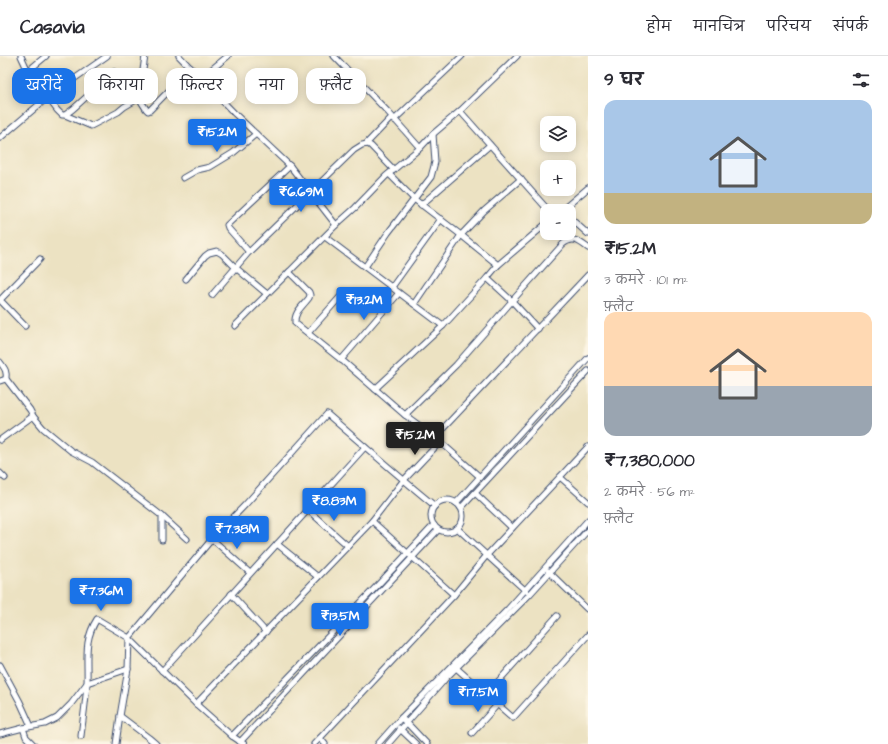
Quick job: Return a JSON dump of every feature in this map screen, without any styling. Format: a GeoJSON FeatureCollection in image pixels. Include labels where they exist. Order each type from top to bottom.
{"type":"FeatureCollection","features":[{"type":"Feature","properties":{"kind":"street"},"geometry":{"type":"LineString","coordinates":[[22,56],[27,68]]}},
{"type":"Feature","properties":{"kind":"street"},"geometry":{"type":"LineString","coordinates":[[32,68],[46,56]]}},
{"type":"Feature","properties":{"kind":"street"},"geometry":{"type":"LineString","coordinates":[[76,78],[107,56]]}},
{"type":"Feature","properties":{"kind":"street"},"geometry":{"type":"LineString","coordinates":[[143,68],[145,56]]}},
{"type":"Feature","properties":{"kind":"street"},"geometry":{"type":"LineString","coordinates":[[179,56],[191,68]]}},
{"type":"Feature","properties":{"kind":"street"},"geometry":{"type":"LineString","coordinates":[[213,68],[228,56]]}},
{"type":"Feature","properties":{"kind":"street"},"geometry":{"type":"LineString","coordinates":[[334,56],[420,148]]}},
{"type":"Feature","properties":{"kind":"street"},"geometry":{"type":"LineString","coordinates":[[212,295],[249,252],[311,193],[350,153],[366,144],[462,56]]}},
{"type":"Feature","properties":{"kind":"street"},"geometry":{"type":"LineString","coordinates":[[235,326],[325,237],[336,224],[356,208],[389,174],[420,148],[433,134],[518,56]]}},
{"type":"Feature","properties":{"kind":"street"},"geometry":{"type":"LineString","coordinates":[[158,102],[166,94]]}},
{"type":"Feature","properties":{"kind":"street"},"geometry":{"type":"LineString","coordinates":[[65,115],[84,99]]}},
{"type":"Feature","properties":{"kind":"street"},"geometry":{"type":"LineString","coordinates":[[0,138],[40,104]]}},
{"type":"Feature","properties":{"kind":"street"},"geometry":{"type":"LineString","coordinates":[[53,104],[62,115],[91,126],[118,112],[129,104]]}},
{"type":"Feature","properties":{"kind":"street"},"geometry":{"type":"LineString","coordinates":[[143,104],[148,111],[156,104]]}},
{"type":"Feature","properties":{"kind":"street"},"geometry":{"type":"LineString","coordinates":[[226,104],[290,166],[336,224]]}},
{"type":"Feature","properties":{"kind":"street"},"geometry":{"type":"LineString","coordinates":[[460,110],[543,204]]}},
{"type":"Feature","properties":{"kind":"street"},"geometry":{"type":"LineString","coordinates":[[183,178],[197,170],[210,167],[233,153],[256,134]]}},
{"type":"Feature","properties":{"kind":"street"},"geometry":{"type":"LineString","coordinates":[[365,267],[388,233],[431,177],[435,162],[433,134]]}},
{"type":"Feature","properties":{"kind":"street"},"geometry":{"type":"LineString","coordinates":[[366,144],[371,146],[394,170]]}},
{"type":"Feature","properties":{"kind":"street"},"geometry":{"type":"LineString","coordinates":[[421,205],[490,145]]}},
{"type":"Feature","properties":{"kind":"street"},"geometry":{"type":"LineString","coordinates":[[249,252],[227,225],[290,166]]}},
{"type":"Feature","properties":{"kind":"street"},"geometry":{"type":"LineString","coordinates":[[389,174],[421,205],[441,219],[498,265]]}},
{"type":"Feature","properties":{"kind":"street"},"geometry":{"type":"LineString","coordinates":[[414,304],[461,235],[484,211],[521,179]]}},
{"type":"Feature","properties":{"kind":"street"},"geometry":{"type":"LineString","coordinates":[[570,204],[588,188]]}},
{"type":"Feature","properties":{"kind":"street"},"geometry":{"type":"LineString","coordinates":[[392,287],[441,219]]}},
{"type":"Feature","properties":{"kind":"street"},"geometry":{"type":"LineString","coordinates":[[576,223],[588,234]]}},
{"type":"Feature","properties":{"kind":"street"},"geometry":{"type":"LineString","coordinates":[[375,389],[443,326],[498,265],[540,229]]}},
{"type":"Feature","properties":{"kind":"street"},"geometry":{"type":"LineString","coordinates":[[325,237],[443,326]]}},
{"type":"Feature","properties":{"kind":"street"},"geometry":{"type":"LineString","coordinates":[[405,415],[456,365],[567,240],[581,243],[588,248]]}},
{"type":"Feature","properties":{"kind":"street"},"geometry":{"type":"LineString","coordinates":[[186,279],[205,256],[213,251],[217,251],[267,294]]}},
{"type":"Feature","properties":{"kind":"street"},"geometry":{"type":"LineString","coordinates":[[25,326],[0,300],[40,259]]}},
{"type":"Feature","properties":{"kind":"street"},"geometry":{"type":"LineString","coordinates":[[290,272],[309,292],[310,295],[294,317],[295,323],[405,415],[440,442],[480,477]]}},
{"type":"Feature","properties":{"kind":"street"},"geometry":{"type":"LineString","coordinates":[[435,438],[588,275]]}},
{"type":"Feature","properties":{"kind":"street"},"geometry":{"type":"LineString","coordinates":[[487,278],[512,301],[538,329]]}},
{"type":"Feature","properties":{"kind":"street"},"geometry":{"type":"LineString","coordinates":[[341,360],[399,293]]}},
{"type":"Feature","properties":{"kind":"street"},"geometry":{"type":"LineString","coordinates":[[308,333],[340,297]]}},
{"type":"Feature","properties":{"kind":"street"},"geometry":{"type":"LineString","coordinates":[[456,503],[588,358]]}},
{"type":"Feature","properties":{"kind":"street"},"geometry":{"type":"LineString","coordinates":[[0,362],[5,369],[6,374],[3,380],[30,410],[43,428],[71,451],[92,462],[162,516],[187,539]]}},
{"type":"Feature","properties":{"kind":"street"},"geometry":{"type":"LineString","coordinates":[[461,508],[588,371]]}},
{"type":"Feature","properties":{"kind":"street"},"geometry":{"type":"LineString","coordinates":[[116,744],[128,669],[129,638],[212,539],[245,505],[327,414],[403,481],[435,506]]}},
{"type":"Feature","properties":{"kind":"street"},"geometry":{"type":"LineString","coordinates":[[0,440],[33,416]]}},
{"type":"Feature","properties":{"kind":"street"},"geometry":{"type":"LineString","coordinates":[[196,704],[372,521],[403,481],[440,442]]}},
{"type":"Feature","properties":{"kind":"street"},"geometry":{"type":"LineString","coordinates":[[162,671],[365,447]]}},
{"type":"Feature","properties":{"kind":"street"},"geometry":{"type":"LineString","coordinates":[[314,744],[588,447]]}},
{"type":"Feature","properties":{"kind":"street"},"geometry":{"type":"LineString","coordinates":[[0,473],[5,478]]}},
{"type":"Feature","properties":{"kind":"street"},"geometry":{"type":"LineString","coordinates":[[560,476],[588,502]]}},
{"type":"Feature","properties":{"kind":"street"},"geometry":{"type":"LineString","coordinates":[[475,493],[512,528]]}},
{"type":"Feature","properties":{"kind":"street"},"geometry":{"type":"LineString","coordinates":[[445,500],[456,503],[461,508],[464,519],[458,529],[448,533],[438,530],[434,525],[431,516],[435,506],[439,502],[445,500]]}},
{"type":"Feature","properties":{"kind":"street"},"geometry":{"type":"LineString","coordinates":[[308,510],[348,546]]}},
{"type":"Feature","properties":{"kind":"street"},"geometry":{"type":"LineString","coordinates":[[162,516],[162,540]]}},
{"type":"Feature","properties":{"kind":"street"},"geometry":{"type":"LineString","coordinates":[[388,744],[454,667],[588,520]]}},
{"type":"Feature","properties":{"kind":"street"},"geometry":{"type":"LineString","coordinates":[[372,521],[407,554],[454,594]]}},
{"type":"Feature","properties":{"kind":"street"},"geometry":{"type":"LineString","coordinates":[[232,736],[376,588],[434,525]]}},
{"type":"Feature","properties":{"kind":"street"},"geometry":{"type":"LineString","coordinates":[[458,529],[530,594]]}},
{"type":"Feature","properties":{"kind":"street"},"geometry":{"type":"LineString","coordinates":[[81,736],[87,683],[87,642],[92,627],[97,619],[129,638],[196,704],[242,743],[438,530]]}},
{"type":"Feature","properties":{"kind":"street"},"geometry":{"type":"LineString","coordinates":[[378,744],[401,718],[530,594],[588,530]]}},
{"type":"Feature","properties":{"kind":"street"},"geometry":{"type":"LineString","coordinates":[[212,539],[250,573]]}},
{"type":"Feature","properties":{"kind":"street"},"geometry":{"type":"LineString","coordinates":[[277,544],[318,577]]}},
{"type":"Feature","properties":{"kind":"street"},"geometry":{"type":"LineString","coordinates":[[545,568],[588,609]]}},
{"type":"Feature","properties":{"kind":"street"},"geometry":{"type":"LineString","coordinates":[[231,594],[266,632]]}},
{"type":"Feature","properties":{"kind":"street"},"geometry":{"type":"LineString","coordinates":[[486,695],[557,616]]}},
{"type":"Feature","properties":{"kind":"street"},"geometry":{"type":"LineString","coordinates":[[454,667],[513,718],[588,635]]}},
{"type":"Feature","properties":{"kind":"street"},"geometry":{"type":"LineString","coordinates":[[0,665],[31,726]]}},
{"type":"Feature","properties":{"kind":"street"},"geometry":{"type":"LineString","coordinates":[[0,734],[45,724],[57,718],[71,704],[87,683],[128,669]]}},
{"type":"Feature","properties":{"kind":"street"},"geometry":{"type":"LineString","coordinates":[[472,733],[497,705]]}},
{"type":"Feature","properties":{"kind":"street"},"geometry":{"type":"LineString","coordinates":[[120,716],[156,744]]}},
{"type":"Feature","properties":{"kind":"street"},"geometry":{"type":"LineString","coordinates":[[401,718],[427,744]]}},
{"type":"Feature","properties":{"kind":"street"},"geometry":{"type":"LineString","coordinates":[[396,725],[416,744]]}},
{"type":"Feature","properties":{"kind":"street"},"geometry":{"type":"LineString","coordinates":[[23,728],[26,736],[33,744]]}},
{"type":"Feature","properties":{"kind":"street"},"geometry":{"type":"LineString","coordinates":[[320,738],[325,744]]}}]}
